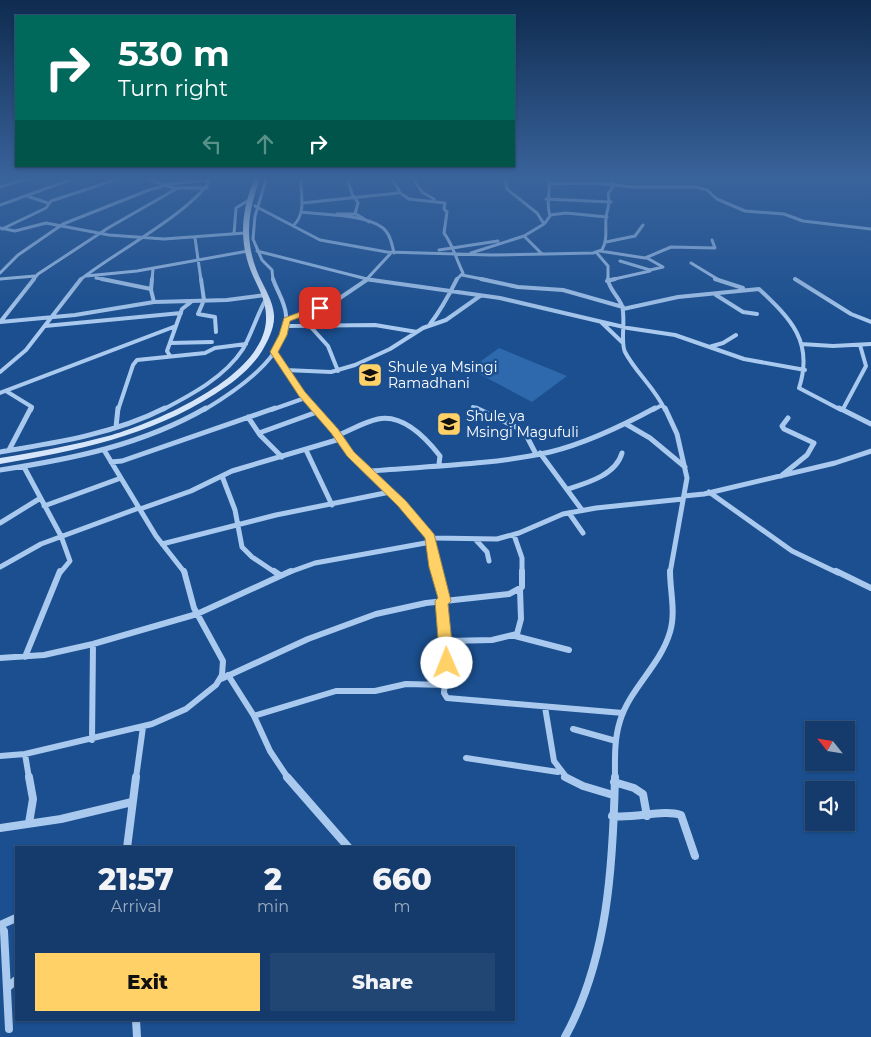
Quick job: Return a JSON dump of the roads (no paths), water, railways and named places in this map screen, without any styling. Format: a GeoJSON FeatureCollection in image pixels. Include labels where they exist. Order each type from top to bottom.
{"type":"FeatureCollection","features":[{"type":"Feature","properties":{"kind":"main road"},"geometry":{"type":"LineString","coordinates":[[0,461],[87,445],[122,435],[165,419],[201,400],[231,380],[254,358],[261,347],[270,317],[265,297],[248,252],[244,233],[245,225]]}},
{"type":"Feature","properties":{"kind":"street"},"geometry":{"type":"LineString","coordinates":[[0,234],[8,230],[30,225]]}},
{"type":"Feature","properties":{"kind":"street"},"geometry":{"type":"LineString","coordinates":[[56,225],[100,234],[139,238],[195,238],[244,233]]}},
{"type":"Feature","properties":{"kind":"street"},"geometry":{"type":"LineString","coordinates":[[0,322],[35,276],[114,225]]}},
{"type":"Feature","properties":{"kind":"street"},"geometry":{"type":"LineString","coordinates":[[0,372],[26,350],[66,296],[87,276],[158,225]]}},
{"type":"Feature","properties":{"kind":"street"},"geometry":{"type":"LineString","coordinates":[[234,234],[235,225]]}},
{"type":"Feature","properties":{"kind":"street"},"geometry":{"type":"LineString","coordinates":[[0,470],[24,467],[104,450],[176,425],[211,406],[248,379],[274,352],[286,326],[287,319],[284,302],[271,276],[272,270],[262,262],[257,251],[253,225]]}},
{"type":"Feature","properties":{"kind":"street"},"geometry":{"type":"LineString","coordinates":[[295,225],[309,235],[331,243],[393,253],[542,254],[598,252],[647,258],[663,266],[654,271],[607,281]]}},
{"type":"Feature","properties":{"kind":"street"},"geometry":{"type":"LineString","coordinates":[[376,225],[385,230],[393,253]]}},
{"type":"Feature","properties":{"kind":"street"},"geometry":{"type":"LineString","coordinates":[[445,225],[444,232],[454,248],[453,254],[460,266],[462,275]]}},
{"type":"Feature","properties":{"kind":"street"},"geometry":{"type":"LineString","coordinates":[[411,254],[508,240],[524,236],[541,225]]}},
{"type":"Feature","properties":{"kind":"street"},"geometry":{"type":"LineString","coordinates":[[598,252],[606,242],[606,225]]}},
{"type":"Feature","properties":{"kind":"street"},"geometry":{"type":"LineString","coordinates":[[606,242],[635,236],[638,229],[643,225]]}},
{"type":"Feature","properties":{"kind":"street"},"geometry":{"type":"LineString","coordinates":[[840,225],[871,229]]}},
{"type":"Feature","properties":{"kind":"street"},"geometry":{"type":"LineString","coordinates":[[0,273],[18,255],[60,226]]}},
{"type":"Feature","properties":{"kind":"street"},"geometry":{"type":"LineString","coordinates":[[1,229],[8,230]]}},
{"type":"Feature","properties":{"kind":"street"},"geometry":{"type":"LineString","coordinates":[[524,236],[542,254]]}},
{"type":"Feature","properties":{"kind":"street"},"geometry":{"type":"LineString","coordinates":[[195,238],[204,300],[198,314],[215,317],[216,332]]}},
{"type":"Feature","properties":{"kind":"street"},"geometry":{"type":"LineString","coordinates":[[470,254],[508,240]]}},
{"type":"Feature","properties":{"kind":"street"},"geometry":{"type":"LineString","coordinates":[[647,258],[671,247],[715,248],[716,246],[712,240]]}},
{"type":"Feature","properties":{"kind":"street"},"geometry":{"type":"LineString","coordinates":[[257,251],[368,280],[500,298],[623,327],[675,335],[744,359],[805,370]]}},
{"type":"Feature","properties":{"kind":"street"},"geometry":{"type":"LineString","coordinates":[[87,276],[152,269],[248,252]]}},
{"type":"Feature","properties":{"kind":"street"},"geometry":{"type":"LineString","coordinates":[[564,1037],[586,995],[604,918],[616,740],[624,713],[642,679],[661,655],[671,630],[673,606],[669,584],[670,569],[687,478],[676,434],[662,405],[654,390],[628,359],[624,351],[623,327],[625,318],[623,308],[607,281],[608,266],[598,252]]}},
{"type":"Feature","properties":{"kind":"street"},"geometry":{"type":"LineString","coordinates":[[287,319],[313,311],[349,293],[368,280],[393,253]]}},
{"type":"Feature","properties":{"kind":"street"},"geometry":{"type":"LineString","coordinates":[[620,261],[654,271]]}},
{"type":"Feature","properties":{"kind":"street"},"geometry":{"type":"LineString","coordinates":[[691,263],[714,279],[748,289]]}},
{"type":"Feature","properties":{"kind":"street"},"geometry":{"type":"LineString","coordinates":[[152,269],[151,289],[154,302]]}},
{"type":"Feature","properties":{"kind":"street"},"geometry":{"type":"LineString","coordinates":[[428,326],[441,310],[443,301],[452,291],[456,280],[462,275]]}},
{"type":"Feature","properties":{"kind":"street"},"geometry":{"type":"LineString","coordinates":[[462,275],[518,287],[563,290],[623,308],[678,297],[759,289],[788,317],[806,353],[805,370],[799,388],[871,424]]}},
{"type":"Feature","properties":{"kind":"street"},"geometry":{"type":"LineString","coordinates":[[0,279],[35,276]]}},
{"type":"Feature","properties":{"kind":"street"},"geometry":{"type":"LineString","coordinates":[[87,276],[151,289]]}},
{"type":"Feature","properties":{"kind":"street"},"geometry":{"type":"LineString","coordinates":[[795,279],[851,314],[871,322]]}},
{"type":"Feature","properties":{"kind":"street"},"geometry":{"type":"LineString","coordinates":[[715,294],[743,312],[757,314]]}},
{"type":"Feature","properties":{"kind":"street"},"geometry":{"type":"LineString","coordinates":[[285,370],[338,371],[385,352],[428,326],[448,319],[481,296]]}},
{"type":"Feature","properties":{"kind":"street"},"geometry":{"type":"LineString","coordinates":[[0,322],[51,318],[154,302],[265,297],[246,344],[224,369],[188,395],[116,427],[68,440],[0,452]]}},
{"type":"Feature","properties":{"kind":"street"},"geometry":{"type":"LineString","coordinates":[[157,356],[167,351],[184,307],[194,301]]}},
{"type":"Feature","properties":{"kind":"street"},"geometry":{"type":"LineString","coordinates":[[45,326],[181,313]]}},
{"type":"Feature","properties":{"kind":"street"},"geometry":{"type":"LineString","coordinates":[[600,322],[623,343]]}},
{"type":"Feature","properties":{"kind":"street"},"geometry":{"type":"LineString","coordinates":[[309,325],[328,346],[338,371]]}},
{"type":"Feature","properties":{"kind":"street"},"geometry":{"type":"LineString","coordinates":[[286,326],[375,325],[417,332]]}},
{"type":"Feature","properties":{"kind":"street"},"geometry":{"type":"LineString","coordinates":[[0,392],[176,326]]}},
{"type":"Feature","properties":{"kind":"street"},"geometry":{"type":"LineString","coordinates":[[709,347],[723,343],[736,335]]}},
{"type":"Feature","properties":{"kind":"street"},"geometry":{"type":"LineString","coordinates":[[170,342],[212,342]]}},
{"type":"Feature","properties":{"kind":"street"},"geometry":{"type":"LineString","coordinates":[[116,427],[118,408],[135,361],[157,356],[205,353],[215,348],[246,344]]}},
{"type":"Feature","properties":{"kind":"street"},"geometry":{"type":"LineString","coordinates":[[801,344],[871,344]]}},
{"type":"Feature","properties":{"kind":"street"},"geometry":{"type":"LineString","coordinates":[[843,409],[866,366],[860,345]]}},
{"type":"Feature","properties":{"kind":"street"},"geometry":{"type":"LineString","coordinates":[[167,351],[170,356]]}},
{"type":"Feature","properties":{"kind":"street"},"geometry":{"type":"LineString","coordinates":[[274,352],[305,398],[339,437],[350,454],[371,471],[431,540],[443,601],[446,641],[444,697],[450,700],[624,713]]}},
{"type":"Feature","properties":{"kind":"street"},"geometry":{"type":"LineString","coordinates":[[6,390],[32,407],[10,450]]}},
{"type":"Feature","properties":{"kind":"street"},"geometry":{"type":"LineString","coordinates":[[111,462],[122,461],[305,398]]}},
{"type":"Feature","properties":{"kind":"street"},"geometry":{"type":"LineString","coordinates":[[371,471],[538,454],[577,445],[626,424],[662,405]]}},
{"type":"Feature","properties":{"kind":"street"},"geometry":{"type":"LineString","coordinates":[[473,406],[520,429],[538,454],[568,489],[582,510]]}},
{"type":"Feature","properties":{"kind":"street"},"geometry":{"type":"LineString","coordinates":[[259,433],[317,412]]}},
{"type":"Feature","properties":{"kind":"street"},"geometry":{"type":"LineString","coordinates":[[248,417],[259,433],[282,458]]}},
{"type":"Feature","properties":{"kind":"street"},"geometry":{"type":"LineString","coordinates":[[0,567],[61,536],[191,490],[222,476],[306,450],[378,420],[390,418],[424,438],[440,456],[439,464]]}},
{"type":"Feature","properties":{"kind":"street"},"geometry":{"type":"LineString","coordinates":[[781,476],[785,470],[802,460],[814,443],[813,440],[784,429],[782,426],[788,418]]}},
{"type":"Feature","properties":{"kind":"street"},"geometry":{"type":"LineString","coordinates":[[626,424],[652,438],[661,448],[685,467]]}},
{"type":"Feature","properties":{"kind":"street"},"geometry":{"type":"LineString","coordinates":[[0,756],[25,754],[143,727],[186,709],[204,696],[220,679],[224,670],[223,661],[197,614],[185,573],[162,544],[104,450]]}},
{"type":"Feature","properties":{"kind":"street"},"geometry":{"type":"LineString","coordinates":[[306,450],[332,505]]}},
{"type":"Feature","properties":{"kind":"street"},"geometry":{"type":"LineString","coordinates":[[0,658],[25,657],[93,644],[197,614],[280,575],[324,561],[431,540],[497,539],[569,513],[710,492],[835,464],[871,451]]}},
{"type":"Feature","properties":{"kind":"street"},"geometry":{"type":"LineString","coordinates":[[568,489],[596,480],[620,461],[622,454]]}},
{"type":"Feature","properties":{"kind":"street"},"geometry":{"type":"LineString","coordinates":[[24,467],[61,536],[70,563],[61,570],[25,657]]}},
{"type":"Feature","properties":{"kind":"street"},"geometry":{"type":"LineString","coordinates":[[222,476],[239,525],[240,541],[245,551],[280,575]]}},
{"type":"Feature","properties":{"kind":"street"},"geometry":{"type":"LineString","coordinates":[[44,506],[121,478]]}},
{"type":"Feature","properties":{"kind":"street"},"geometry":{"type":"LineString","coordinates":[[162,544],[390,492]]}},
{"type":"Feature","properties":{"kind":"street"},"geometry":{"type":"LineString","coordinates":[[710,492],[792,552],[871,588]]}},
{"type":"Feature","properties":{"kind":"street"},"geometry":{"type":"LineString","coordinates":[[0,522],[39,498]]}},
{"type":"Feature","properties":{"kind":"street"},"geometry":{"type":"LineString","coordinates":[[569,513],[583,532]]}},
{"type":"Feature","properties":{"kind":"street"},"geometry":{"type":"LineString","coordinates":[[514,534],[522,558],[520,629],[515,636]]}},
{"type":"Feature","properties":{"kind":"street"},"geometry":{"type":"LineString","coordinates":[[475,539],[487,552],[489,561]]}},
{"type":"Feature","properties":{"kind":"street"},"geometry":{"type":"LineString","coordinates":[[220,679],[358,620],[398,608],[509,594],[520,589]]}},
{"type":"Feature","properties":{"kind":"street"},"geometry":{"type":"LineString","coordinates":[[446,641],[492,640],[515,636],[569,650]]}},
{"type":"Feature","properties":{"kind":"street"},"geometry":{"type":"LineString","coordinates":[[92,740],[93,644]]}},
{"type":"Feature","properties":{"kind":"street"},"geometry":{"type":"LineString","coordinates":[[228,675],[254,716],[270,751],[285,775],[346,846]]}},
{"type":"Feature","properties":{"kind":"street"},"geometry":{"type":"LineString","coordinates":[[254,716],[336,691],[374,691],[406,684],[445,685]]}},
{"type":"Feature","properties":{"kind":"street"},"geometry":{"type":"LineString","coordinates":[[545,707],[551,726],[551,750],[558,772]]}},
{"type":"Feature","properties":{"kind":"street"},"geometry":{"type":"LineString","coordinates":[[127,846],[143,727]]}},
{"type":"Feature","properties":{"kind":"street"},"geometry":{"type":"LineString","coordinates":[[573,730],[616,740]]}},
{"type":"Feature","properties":{"kind":"street"},"geometry":{"type":"LineString","coordinates":[[25,754],[32,799],[29,822]]}},
{"type":"Feature","properties":{"kind":"street"},"geometry":{"type":"LineString","coordinates":[[466,758],[558,772],[579,785],[613,795]]}},
{"type":"Feature","properties":{"kind":"street"},"geometry":{"type":"LineString","coordinates":[[614,782],[634,788],[642,794],[647,816]]}},
{"type":"Feature","properties":{"kind":"street"},"geometry":{"type":"LineString","coordinates":[[0,828],[29,822],[61,819],[132,802]]}},
{"type":"Feature","properties":{"kind":"street"},"geometry":{"type":"LineString","coordinates":[[612,816],[628,818],[672,812],[681,816],[695,856]]}},
{"type":"Feature","properties":{"kind":"street"},"geometry":{"type":"LineString","coordinates":[[9,1029],[3,955],[4,930],[0,926],[15,918]]}},
{"type":"Feature","properties":{"kind":"street"},"geometry":{"type":"LineString","coordinates":[[7,988],[15,981]]}},
{"type":"Feature","properties":{"kind":"street"},"geometry":{"type":"LineString","coordinates":[[136,1021],[137,1037]]}},
{"type":"Feature","properties":{"kind":"place","name":"Shule ya Msingi Ramadhani"},"geometry":{"type":"Point","coordinates":[370,375]}},
{"type":"Feature","properties":{"kind":"place","name":"Shule ya Msingi Magufuli"},"geometry":{"type":"Point","coordinates":[449,424]}}]}
